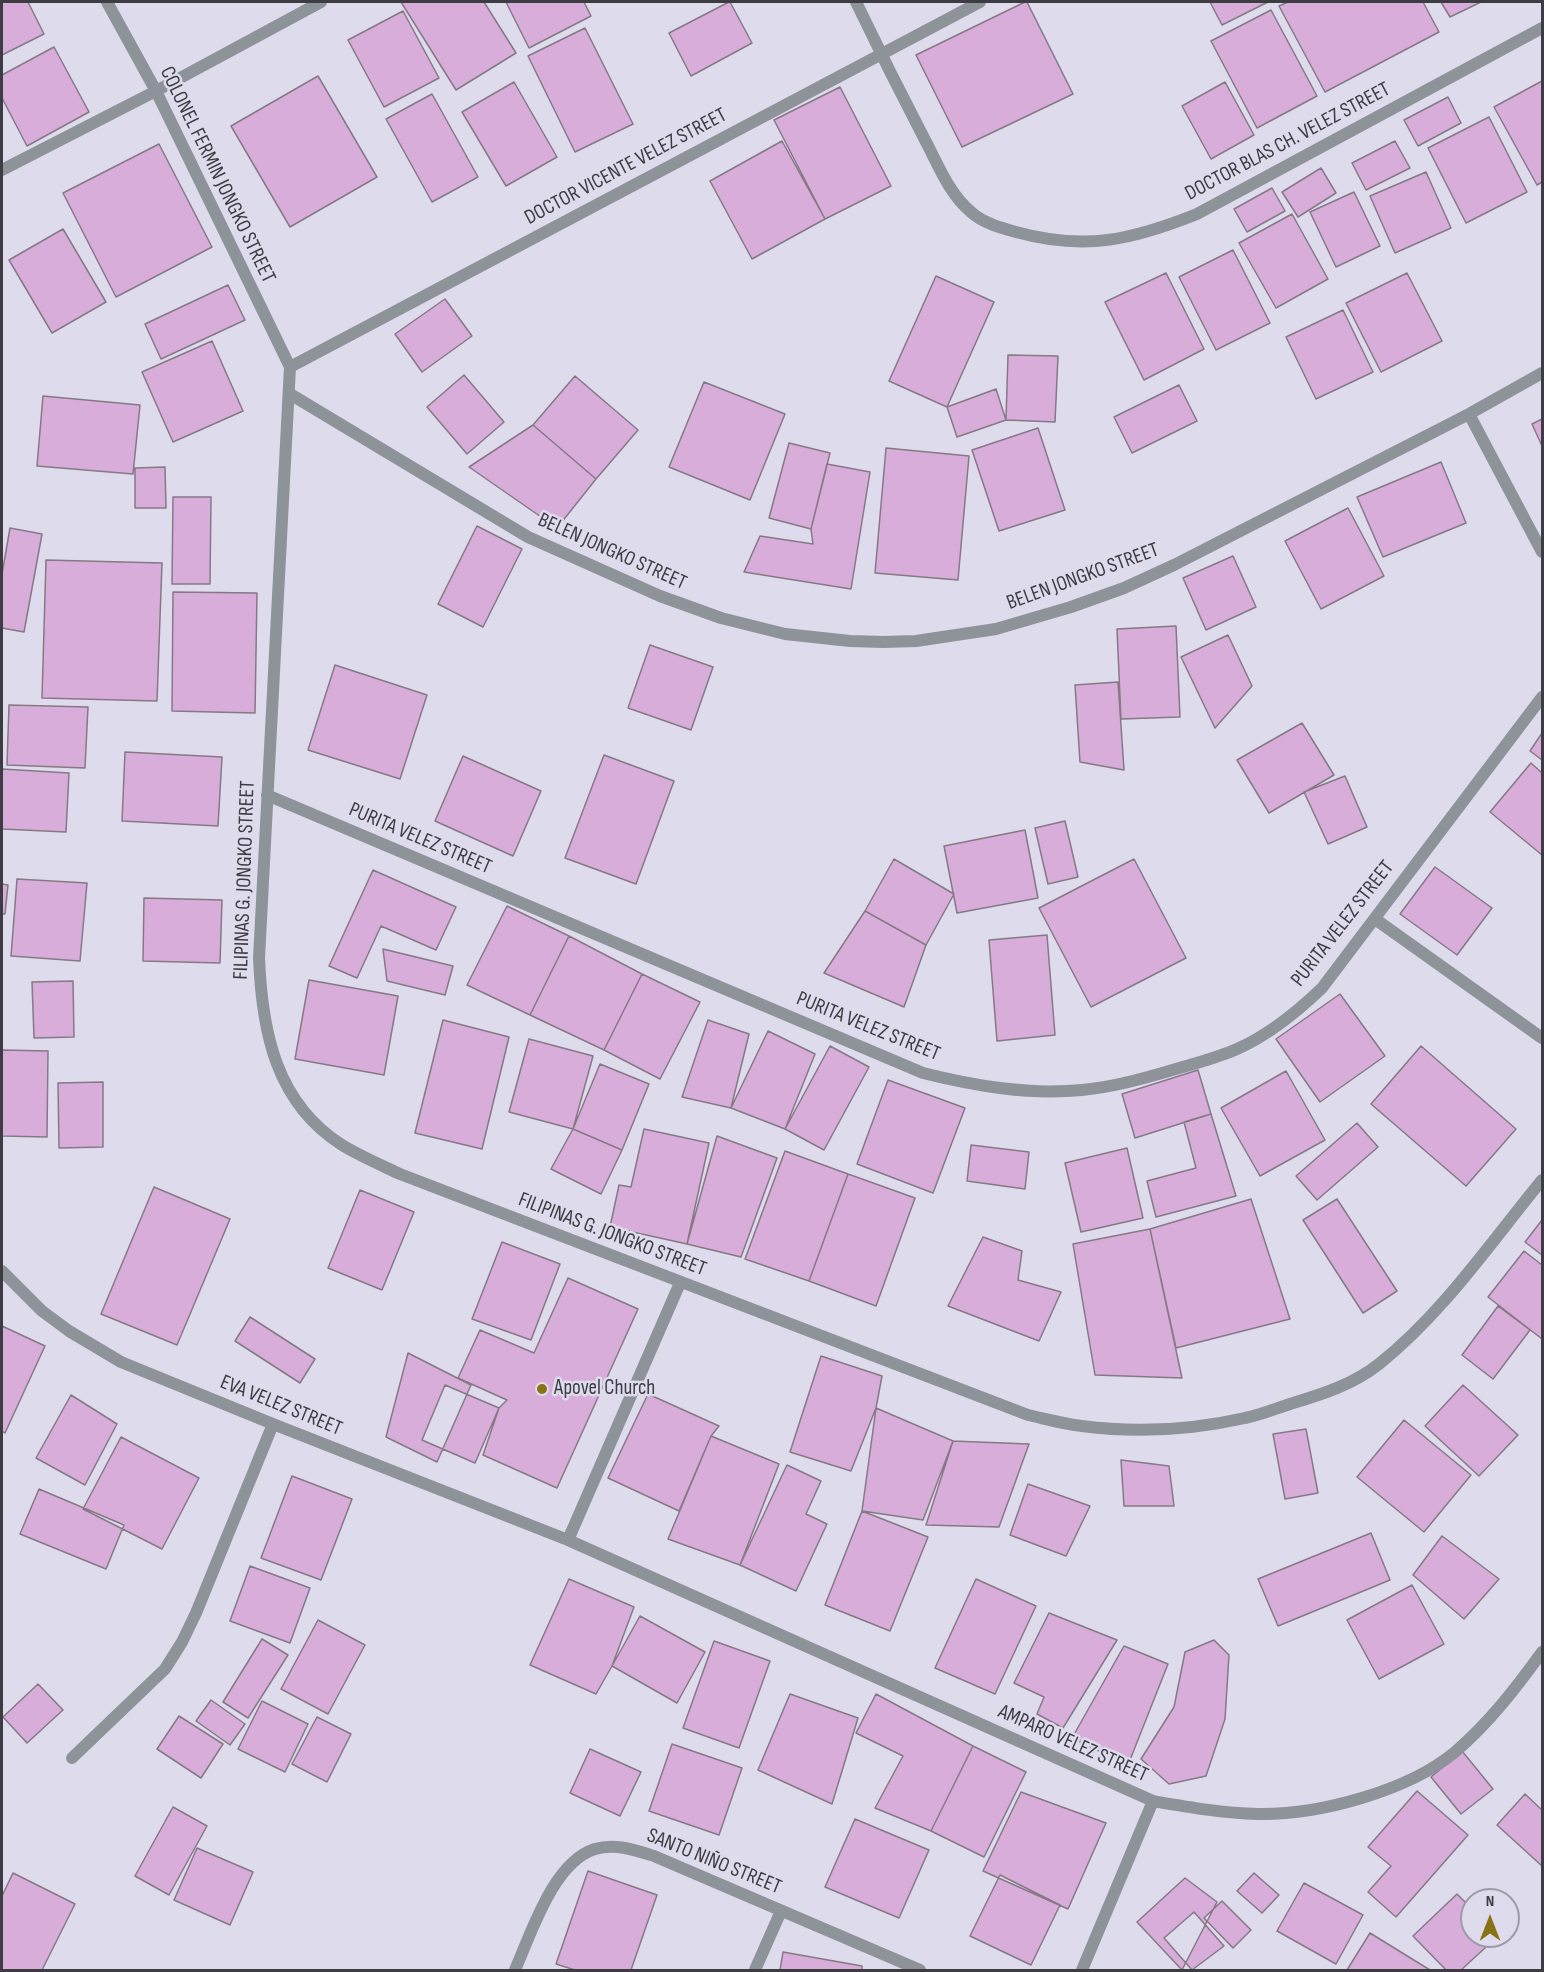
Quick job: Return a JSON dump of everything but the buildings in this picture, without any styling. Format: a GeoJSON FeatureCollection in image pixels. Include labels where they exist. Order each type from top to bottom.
{"type":"FeatureCollection","features":[{"type":"Feature","properties":{"kind":"street","name":"COLONEL FERMIN JONGKO STREET"},"geometry":{"type":"LineString","coordinates":[[107,2],[156,91],[290,367]]}},
{"type":"Feature","properties":{"kind":"street"},"geometry":{"type":"LineString","coordinates":[[2,170],[156,91],[321,2]]}},
{"type":"Feature","properties":{"kind":"street","name":"DOCTOR BLAS CH. VELEZ STREET"},"geometry":{"type":"LineString","coordinates":[[856,2],[950,188],[971,212],[997,227],[1038,238],[1084,243],[1126,238],[1162,228],[1197,214],[1542,28]]}},
{"type":"Feature","properties":{"kind":"street","name":"DOCTOR VICENTE VELEZ STREET"},"geometry":{"type":"LineString","coordinates":[[290,367],[980,2]]}},
{"type":"Feature","properties":{"kind":"street","name":"FILIPINAS G. JONGKO STREET"},"geometry":{"type":"LineString","coordinates":[[290,367],[259,958],[260,989],[274,1060],[290,1094],[314,1123],[342,1145],[400,1174],[1028,1415],[1081,1426],[1134,1431],[1190,1427],[1246,1418],[1301,1401],[1354,1380],[1378,1365],[1399,1347],[1440,1304],[1542,1180]]}},
{"type":"Feature","properties":{"kind":"street","name":"BELEN JONGKO STREET"},"geometry":{"type":"LineString","coordinates":[[290,394],[528,537],[660,596],[721,618],[785,634],[883,642],[916,641],[996,629],[1071,607],[1124,588],[1469,414],[1542,373]]}},
{"type":"Feature","properties":{"kind":"street"},"geometry":{"type":"LineString","coordinates":[[1469,414],[1542,552]]}},
{"type":"Feature","properties":{"kind":"street","name":"PURITA VELEZ STREET"},"geometry":{"type":"LineString","coordinates":[[267,795],[923,1073],[1003,1089],[1056,1091],[1136,1081],[1238,1049],[1285,1020],[1322,988],[1542,697]]}},
{"type":"Feature","properties":{"kind":"street"},"geometry":{"type":"LineString","coordinates":[[1375,919],[1542,1038]]}},
{"type":"Feature","properties":{"kind":"street","name":"EVA VELEZ STREET"},"geometry":{"type":"LineString","coordinates":[[2,1271],[42,1311],[121,1362],[568,1540]]}},
{"type":"Feature","properties":{"kind":"street"},"geometry":{"type":"LineString","coordinates":[[568,1540],[680,1283]]}},
{"type":"Feature","properties":{"kind":"street"},"geometry":{"type":"LineString","coordinates":[[72,1758],[165,1669],[182,1642],[273,1424]]}},
{"type":"Feature","properties":{"kind":"street","name":"AMPARO VELEZ STREET"},"geometry":{"type":"LineString","coordinates":[[568,1540],[1153,1801],[1207,1811],[1260,1814],[1315,1808],[1367,1796],[1412,1780],[1454,1753],[1485,1725],[1542,1652]]}},
{"type":"Feature","properties":{"kind":"street"},"geometry":{"type":"LineString","coordinates":[[1082,1971],[1153,1801]]}},
{"type":"Feature","properties":{"kind":"street","name":"SANTO NIÑO STREET"},"geometry":{"type":"LineString","coordinates":[[515,1971],[556,1882],[573,1861],[595,1849],[624,1847],[654,1856],[920,1971]]}},
{"type":"Feature","properties":{"kind":"street"},"geometry":{"type":"LineString","coordinates":[[755,1971],[781,1911]]}},
{"type":"Feature","properties":{"kind":"place","name":"Apovel Church"},"geometry":{"type":"Point","coordinates":[542,1389]}}]}
